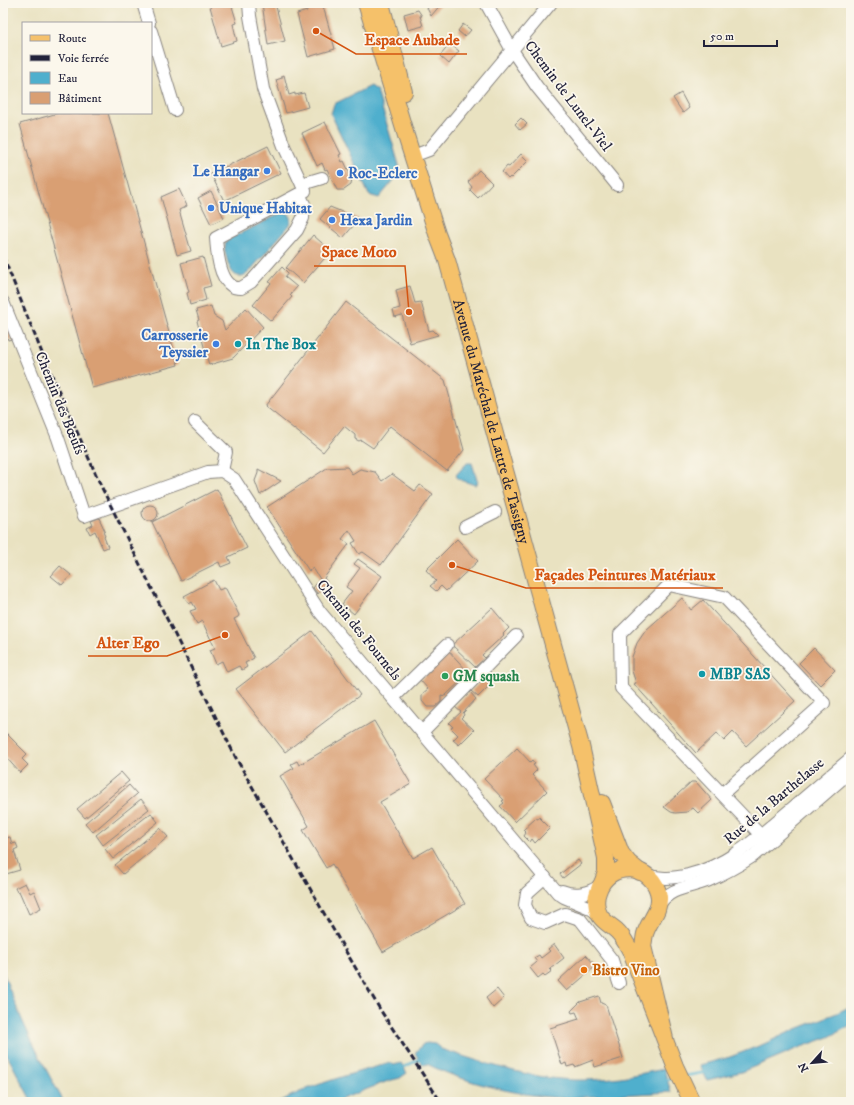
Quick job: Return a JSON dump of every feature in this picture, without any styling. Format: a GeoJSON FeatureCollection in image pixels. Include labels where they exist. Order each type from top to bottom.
{"type":"FeatureCollection","features":[{"type":"Feature","properties":{"kind":"main road","name":"Avenue du Maréchal de Lattre de Tassigny"},"geometry":{"type":"LineString","coordinates":[[366,3],[437,234],[447,260],[581,746],[606,858],[606,872],[601,884]]}},
{"type":"Feature","properties":{"kind":"main road","name":"Avenue du Maréchal de Lattre de Tassigny"},"geometry":{"type":"LineString","coordinates":[[381,3],[408,110],[446,237],[447,260]]}},
{"type":"Feature","properties":{"kind":"main road","name":"Avenue du Maréchal de Lattre de Tassigny"},"geometry":{"type":"LineString","coordinates":[[581,746],[621,853],[629,863],[643,873]]}},
{"type":"Feature","properties":{"kind":"main road"},"geometry":{"type":"LineString","coordinates":[[666,1043],[644,946],[645,933],[656,914],[659,905],[659,896],[652,880],[643,873],[632,869],[618,870],[609,875],[601,884],[596,896],[596,906],[600,915],[608,925],[616,930],[625,940],[630,950],[666,1043],[675,1066],[689,1097]]}},
{"type":"Feature","properties":{"kind":"main road"},"geometry":{"type":"LineString","coordinates":[[616,930],[625,932],[636,931],[645,927],[651,921]]}},
{"type":"Feature","properties":{"kind":"street"},"geometry":{"type":"LineString","coordinates":[[143,3],[149,22]]}},
{"type":"Feature","properties":{"kind":"street"},"geometry":{"type":"LineString","coordinates":[[248,3],[263,89],[300,189],[304,204],[303,218],[297,230],[251,282],[241,288],[232,286],[224,277],[217,253],[216,238],[300,189],[322,178]]}},
{"type":"Feature","properties":{"kind":"street","name":"Chemin de Lunel-Viel"},"geometry":{"type":"LineString","coordinates":[[486,3],[512,50],[537,87],[616,185]]}},
{"type":"Feature","properties":{"kind":"street"},"geometry":{"type":"LineString","coordinates":[[421,152],[429,150],[551,3]]}},
{"type":"Feature","properties":{"kind":"street"},"geometry":{"type":"LineString","coordinates":[[152,34],[175,110]]}},
{"type":"Feature","properties":{"kind":"street","name":"Chemin des Bœufs"},"geometry":{"type":"LineString","coordinates":[[3,302],[58,438],[84,516],[208,472],[222,471]]}},
{"type":"Feature","properties":{"kind":"street"},"geometry":{"type":"LineString","coordinates":[[195,422],[226,452],[222,471]]}},
{"type":"Feature","properties":{"kind":"street","name":"Chemin des Fournels"},"geometry":{"type":"LineString","coordinates":[[222,471],[234,479],[320,612],[546,879],[558,893],[590,908],[600,915]]}},
{"type":"Feature","properties":{"kind":"street"},"geometry":{"type":"LineString","coordinates":[[465,527],[495,512]]}},
{"type":"Feature","properties":{"kind":"street"},"geometry":{"type":"LineString","coordinates":[[722,794],[824,703],[724,597],[669,585],[620,634],[621,688],[722,794],[765,838]]}},
{"type":"Feature","properties":{"kind":"street"},"geometry":{"type":"LineString","coordinates":[[422,732],[516,636]]}},
{"type":"Feature","properties":{"kind":"street"},"geometry":{"type":"LineString","coordinates":[[393,698],[447,645]]}},
{"type":"Feature","properties":{"kind":"street","name":"Rue de la Barthelasse"},"geometry":{"type":"LineString","coordinates":[[659,905],[663,898],[675,890],[703,882],[741,864],[765,838],[851,758]]}},
{"type":"Feature","properties":{"kind":"street","name":"Rue de la Barthelasse"},"geometry":{"type":"LineString","coordinates":[[643,873],[663,878],[698,872],[726,860],[765,838],[851,771]]}},
{"type":"Feature","properties":{"kind":"street"},"geometry":{"type":"LineString","coordinates":[[546,879],[527,893],[525,905],[531,918],[545,923],[565,914],[580,919],[612,960],[619,983]]}},
{"type":"Feature","properties":{"kind":"street","name":"Chemin des Fournels"},"geometry":{"type":"LineString","coordinates":[[546,879],[560,890],[574,894],[589,892],[601,884]]}},
{"type":"Feature","properties":{"kind":"water"},"geometry":{"type":"Polygon","coordinates":[[[370,86],[377,91],[399,165],[399,174],[379,198],[369,195],[331,114],[334,104],[370,86]]]}},
{"type":"Feature","properties":{"kind":"water"},"geometry":{"type":"Polygon","coordinates":[[[282,213],[290,215],[291,223],[289,226],[248,273],[240,276],[234,274],[225,253],[227,241],[282,213]]]}},
{"type":"Feature","properties":{"kind":"water"},"geometry":{"type":"Polygon","coordinates":[[[467,463],[472,463],[478,483],[475,485],[458,479],[456,475],[467,463]]]}},
{"type":"Feature","properties":{"kind":"water"},"geometry":{"type":"Polygon","coordinates":[[[3,972],[30,1038],[64,1102],[32,1102],[6,1053],[3,1045],[3,972]]]}},
{"type":"Feature","properties":{"kind":"water"},"geometry":{"type":"Polygon","coordinates":[[[851,1006],[851,1025],[829,1037],[741,1072],[707,1080],[700,1065],[730,1057],[764,1044],[851,1006]]]}},
{"type":"Feature","properties":{"kind":"water"},"geometry":{"type":"Polygon","coordinates":[[[423,1044],[435,1044],[441,1049],[506,1069],[557,1079],[608,1079],[664,1069],[671,1092],[566,1098],[513,1092],[476,1083],[427,1064],[423,1065],[415,1053],[423,1044]]]}},
{"type":"Feature","properties":{"kind":"water"},"geometry":{"type":"Polygon","coordinates":[[[390,1063],[394,1065],[401,1063],[407,1073],[400,1078],[388,1081],[334,1102],[279,1102],[319,1084],[390,1063]]]}},
{"type":"Feature","properties":{"kind":"building"},"geometry":{"type":"Polygon","coordinates":[[[209,3],[231,3],[237,23],[233,24],[237,41],[221,46],[209,3]]]}},
{"type":"Feature","properties":{"kind":"building"},"geometry":{"type":"Polygon","coordinates":[[[262,3],[275,3],[285,41],[268,45],[262,3]]]}},
{"type":"Feature","properties":{"kind":"building"},"geometry":{"type":"Polygon","coordinates":[[[305,3],[327,3],[327,5],[323,6],[335,49],[308,57],[297,14],[307,11],[305,3]]]}},
{"type":"Feature","properties":{"kind":"building"},"geometry":{"type":"Polygon","coordinates":[[[436,3],[442,3],[431,16],[427,8],[436,3]]]}},
{"type":"Feature","properties":{"kind":"building"},"geometry":{"type":"Polygon","coordinates":[[[418,10],[422,16],[420,16],[423,26],[408,30],[404,14],[418,10]]]}},
{"type":"Feature","properties":{"kind":"building"},"geometry":{"type":"Polygon","coordinates":[[[463,24],[471,30],[465,37],[458,31],[463,24]]]}},
{"type":"Feature","properties":{"kind":"building"},"geometry":{"type":"Polygon","coordinates":[[[450,44],[459,51],[449,64],[440,56],[450,44]]]}},
{"type":"Feature","properties":{"kind":"building"},"geometry":{"type":"Polygon","coordinates":[[[284,75],[289,95],[304,93],[308,107],[286,113],[276,80],[282,78],[284,75]]]}},
{"type":"Feature","properties":{"kind":"building"},"geometry":{"type":"Polygon","coordinates":[[[681,93],[689,108],[683,113],[673,98],[681,93]]]}},
{"type":"Feature","properties":{"kind":"building"},"geometry":{"type":"Polygon","coordinates":[[[55,114],[108,114],[178,365],[92,388],[20,124],[55,114]]]}},
{"type":"Feature","properties":{"kind":"building"},"geometry":{"type":"Polygon","coordinates":[[[521,118],[527,124],[520,130],[515,124],[521,118]]]}},
{"type":"Feature","properties":{"kind":"building"},"geometry":{"type":"Polygon","coordinates":[[[325,122],[341,154],[339,155],[342,162],[344,161],[352,178],[351,185],[344,190],[337,190],[327,169],[325,170],[322,163],[317,166],[302,133],[325,122]]]}},
{"type":"Feature","properties":{"kind":"building"},"geometry":{"type":"Polygon","coordinates":[[[268,146],[281,173],[224,201],[211,174],[268,146]]]}},
{"type":"Feature","properties":{"kind":"building"},"geometry":{"type":"Polygon","coordinates":[[[521,154],[528,161],[511,178],[510,177],[508,179],[502,172],[521,154]]]}},
{"type":"Feature","properties":{"kind":"building"},"geometry":{"type":"Polygon","coordinates":[[[479,170],[492,183],[478,198],[470,190],[472,187],[468,182],[479,170]]]}},
{"type":"Feature","properties":{"kind":"building"},"geometry":{"type":"Polygon","coordinates":[[[179,189],[187,206],[179,210],[191,251],[177,255],[161,197],[179,189]]]}},
{"type":"Feature","properties":{"kind":"building","name":"Unique Habitat"},"geometry":{"type":"Polygon","coordinates":[[[211,191],[224,218],[211,224],[198,198],[211,191]]]}},
{"type":"Feature","properties":{"kind":"building"},"geometry":{"type":"Polygon","coordinates":[[[330,207],[359,219],[343,238],[320,219],[330,207]]]}},
{"type":"Feature","properties":{"kind":"building"},"geometry":{"type":"Polygon","coordinates":[[[313,235],[331,251],[303,283],[286,268],[313,235]]]}},
{"type":"Feature","properties":{"kind":"building"},"geometry":{"type":"Polygon","coordinates":[[[203,257],[211,286],[203,288],[206,300],[190,305],[187,293],[189,292],[181,263],[203,257]]]}},
{"type":"Feature","properties":{"kind":"building"},"geometry":{"type":"Polygon","coordinates":[[[282,267],[288,273],[285,277],[297,287],[290,295],[292,297],[271,321],[253,305],[271,283],[269,282],[282,267]]]}},
{"type":"Feature","properties":{"kind":"building"},"geometry":{"type":"Polygon","coordinates":[[[410,286],[415,303],[421,302],[429,331],[433,330],[438,335],[410,343],[402,315],[395,317],[393,310],[400,308],[396,290],[410,286]]]}},
{"type":"Feature","properties":{"kind":"building"},"geometry":{"type":"Polygon","coordinates":[[[346,302],[445,380],[464,450],[447,471],[390,426],[373,448],[361,440],[359,441],[355,439],[355,435],[344,426],[323,452],[265,406],[346,302]]]}},
{"type":"Feature","properties":{"kind":"building"},"geometry":{"type":"Polygon","coordinates":[[[211,306],[214,316],[222,321],[225,330],[246,308],[263,327],[233,358],[209,365],[197,321],[199,320],[196,310],[211,306]]]}},
{"type":"Feature","properties":{"kind":"building"},"geometry":{"type":"Polygon","coordinates":[[[6,324],[12,339],[8,340],[6,334],[3,334],[3,325],[6,324]]]}},
{"type":"Feature","properties":{"kind":"building"},"geometry":{"type":"Polygon","coordinates":[[[347,467],[352,474],[360,469],[375,472],[382,481],[392,474],[415,491],[420,485],[433,494],[381,565],[363,552],[359,554],[352,543],[356,541],[349,530],[342,539],[349,544],[324,578],[327,582],[318,594],[313,588],[320,579],[313,568],[309,571],[267,507],[327,468],[347,467]]]}},
{"type":"Feature","properties":{"kind":"building"},"geometry":{"type":"Polygon","coordinates":[[[258,469],[281,481],[260,495],[255,481],[258,469]]]}},
{"type":"Feature","properties":{"kind":"building"},"geometry":{"type":"Polygon","coordinates":[[[217,489],[247,548],[228,557],[231,563],[221,567],[219,562],[181,581],[152,522],[217,489]]]}},
{"type":"Feature","properties":{"kind":"building"},"geometry":{"type":"Polygon","coordinates":[[[150,505],[157,510],[158,513],[153,520],[150,521],[143,516],[142,513],[147,506],[150,505]]]}},
{"type":"Feature","properties":{"kind":"building"},"geometry":{"type":"Polygon","coordinates":[[[99,518],[105,531],[103,532],[108,547],[103,549],[95,531],[90,534],[87,528],[93,525],[91,521],[99,518]]]}},
{"type":"Feature","properties":{"kind":"building"},"geometry":{"type":"Polygon","coordinates":[[[457,539],[478,561],[446,591],[441,586],[436,591],[430,586],[436,581],[426,570],[457,539]]]}},
{"type":"Feature","properties":{"kind":"building"},"geometry":{"type":"Polygon","coordinates":[[[358,559],[382,576],[354,614],[342,604],[352,591],[346,587],[360,568],[354,564],[358,559]]]}},
{"type":"Feature","properties":{"kind":"building"},"geometry":{"type":"Polygon","coordinates":[[[60,566],[71,575],[62,585],[51,576],[60,566]]]}},
{"type":"Feature","properties":{"kind":"building"},"geometry":{"type":"Polygon","coordinates":[[[214,580],[219,590],[224,588],[226,589],[239,615],[234,619],[254,658],[245,663],[247,667],[242,670],[239,666],[227,672],[222,661],[216,664],[210,650],[215,648],[202,621],[197,624],[190,611],[196,609],[192,602],[189,604],[184,596],[214,580]]]}},
{"type":"Feature","properties":{"kind":"building","name":"MBP SAS"},"geometry":{"type":"Polygon","coordinates":[[[682,598],[691,610],[703,600],[795,701],[746,746],[733,732],[724,741],[717,733],[696,753],[634,684],[636,683],[632,671],[632,657],[637,643],[646,630],[682,598]]]}},
{"type":"Feature","properties":{"kind":"building"},"geometry":{"type":"Polygon","coordinates":[[[492,608],[509,628],[503,634],[504,635],[482,655],[485,658],[475,667],[452,645],[492,608]]]}},
{"type":"Feature","properties":{"kind":"building"},"geometry":{"type":"Polygon","coordinates":[[[312,631],[360,695],[285,752],[236,689],[312,631]]]}},
{"type":"Feature","properties":{"kind":"building"},"geometry":{"type":"Polygon","coordinates":[[[814,648],[835,670],[820,685],[799,663],[814,648]]]}},
{"type":"Feature","properties":{"kind":"building","name":"GM squash"},"geometry":{"type":"Polygon","coordinates":[[[447,649],[469,673],[445,696],[441,695],[441,702],[435,707],[427,707],[422,701],[422,694],[428,689],[420,680],[444,657],[442,654],[447,649]]]}},
{"type":"Feature","properties":{"kind":"building"},"geometry":{"type":"Polygon","coordinates":[[[485,677],[492,683],[478,697],[471,691],[485,677]]]}},
{"type":"Feature","properties":{"kind":"building"},"geometry":{"type":"Polygon","coordinates":[[[470,692],[476,699],[463,713],[464,715],[461,718],[474,730],[459,745],[453,740],[458,735],[451,728],[453,727],[449,723],[461,712],[455,707],[470,692]]]}},
{"type":"Feature","properties":{"kind":"building"},"geometry":{"type":"Polygon","coordinates":[[[374,721],[411,784],[380,802],[413,858],[432,847],[465,904],[383,952],[332,864],[326,868],[303,830],[309,826],[280,776],[294,768],[291,764],[297,761],[299,765],[374,721]]]}},
{"type":"Feature","properties":{"kind":"building"},"geometry":{"type":"Polygon","coordinates":[[[4,731],[27,754],[22,759],[28,765],[20,773],[4,755],[4,731]]]}},
{"type":"Feature","properties":{"kind":"building"},"geometry":{"type":"Polygon","coordinates":[[[517,748],[530,762],[532,760],[535,764],[533,765],[537,770],[532,775],[547,791],[515,822],[500,806],[504,803],[502,801],[504,800],[484,779],[517,748]]]}},
{"type":"Feature","properties":{"kind":"building"},"geometry":{"type":"Polygon","coordinates":[[[121,772],[129,781],[85,818],[77,809],[121,772]]]}},
{"type":"Feature","properties":{"kind":"building"},"geometry":{"type":"Polygon","coordinates":[[[691,782],[696,782],[712,800],[698,813],[693,808],[687,812],[675,813],[664,807],[691,782]]]}},
{"type":"Feature","properties":{"kind":"building"},"geometry":{"type":"Polygon","coordinates":[[[129,785],[137,794],[93,832],[85,823],[129,785]]]}},
{"type":"Feature","properties":{"kind":"building"},"geometry":{"type":"Polygon","coordinates":[[[141,799],[149,809],[103,845],[96,835],[141,799]]]}},
{"type":"Feature","properties":{"kind":"building"},"geometry":{"type":"Polygon","coordinates":[[[151,813],[158,822],[113,859],[105,849],[151,813]]]}},
{"type":"Feature","properties":{"kind":"building"},"geometry":{"type":"Polygon","coordinates":[[[539,817],[550,828],[535,843],[532,839],[530,842],[524,836],[526,833],[523,830],[539,817]]]}},
{"type":"Feature","properties":{"kind":"building"},"geometry":{"type":"Polygon","coordinates":[[[160,828],[168,837],[123,874],[115,865],[160,828]]]}},
{"type":"Feature","properties":{"kind":"building"},"geometry":{"type":"Polygon","coordinates":[[[10,837],[12,844],[16,843],[18,848],[14,850],[20,870],[6,874],[3,864],[3,839],[10,837]]]}},
{"type":"Feature","properties":{"kind":"building"},"geometry":{"type":"Polygon","coordinates":[[[578,860],[581,864],[563,878],[560,874],[578,860]]]}},
{"type":"Feature","properties":{"kind":"building"},"geometry":{"type":"Polygon","coordinates":[[[25,883],[30,893],[34,891],[41,908],[29,914],[19,891],[17,892],[15,888],[25,883]]]}},
{"type":"Feature","properties":{"kind":"building"},"geometry":{"type":"Polygon","coordinates":[[[554,944],[564,958],[550,969],[552,971],[545,976],[543,974],[538,978],[530,968],[537,962],[534,958],[539,955],[541,958],[550,951],[548,949],[554,944]]]}},
{"type":"Feature","properties":{"kind":"building"},"geometry":{"type":"Polygon","coordinates":[[[586,955],[596,966],[567,991],[558,981],[586,955]]]}},
{"type":"Feature","properties":{"kind":"building"},"geometry":{"type":"Polygon","coordinates":[[[497,989],[504,998],[493,1008],[486,998],[497,989]]]}},
{"type":"Feature","properties":{"kind":"building"},"geometry":{"type":"Polygon","coordinates":[[[599,996],[601,1003],[606,1005],[623,1058],[595,1067],[593,1060],[575,1067],[574,1065],[567,1067],[566,1063],[562,1065],[550,1028],[579,1019],[576,1012],[572,1013],[571,1011],[580,1002],[599,996]]]}},
{"type":"Feature","properties":{"kind":"waterway"},"geometry":{"type":"LineString","coordinates":[[400,1069],[422,1058]]}},
{"type":"Feature","properties":{"kind":"waterway"},"geometry":{"type":"LineString","coordinates":[[685,1076],[707,1072]]}},
{"type":"Feature","properties":{"kind":"waterway"},"geometry":{"type":"LineString","coordinates":[[664,1080],[676,1078]]}},
{"type":"Feature","properties":{"kind":"railway"},"geometry":{"type":"LineString","coordinates":[[3,256],[42,353],[102,488],[236,758],[381,1011],[441,1102]]}},
{"type":"Feature","properties":{"kind":"place","name":"Espace Aubade"},"geometry":{"type":"Point","coordinates":[316,31]}},
{"type":"Feature","properties":{"kind":"place","name":"Le Hangar"},"geometry":{"type":"Point","coordinates":[267,171]}},
{"type":"Feature","properties":{"kind":"place","name":"Roc-Eclerc"},"geometry":{"type":"Point","coordinates":[340,173]}},
{"type":"Feature","properties":{"kind":"place","name":"Unique Habitat"},"geometry":{"type":"Point","coordinates":[211,208]}},
{"type":"Feature","properties":{"kind":"place","name":"Hexa Jardin"},"geometry":{"type":"Point","coordinates":[332,220]}},
{"type":"Feature","properties":{"kind":"place","name":"Space Moto"},"geometry":{"type":"Point","coordinates":[409,312]}},
{"type":"Feature","properties":{"kind":"place","name":"Carrosserie Teyssier"},"geometry":{"type":"Point","coordinates":[216,344]}},
{"type":"Feature","properties":{"kind":"place","name":"In The Box"},"geometry":{"type":"Point","coordinates":[238,344]}},
{"type":"Feature","properties":{"kind":"place","name":"Façades Peintures Matériaux"},"geometry":{"type":"Point","coordinates":[452,565]}},
{"type":"Feature","properties":{"kind":"place","name":"Alter Ego"},"geometry":{"type":"Point","coordinates":[225,635]}},
{"type":"Feature","properties":{"kind":"place","name":"MBP SAS"},"geometry":{"type":"Point","coordinates":[702,674]}},
{"type":"Feature","properties":{"kind":"place","name":"GM squash"},"geometry":{"type":"Point","coordinates":[445,676]}},
{"type":"Feature","properties":{"kind":"place","name":"Bistro Vino"},"geometry":{"type":"Point","coordinates":[584,970]}}]}
